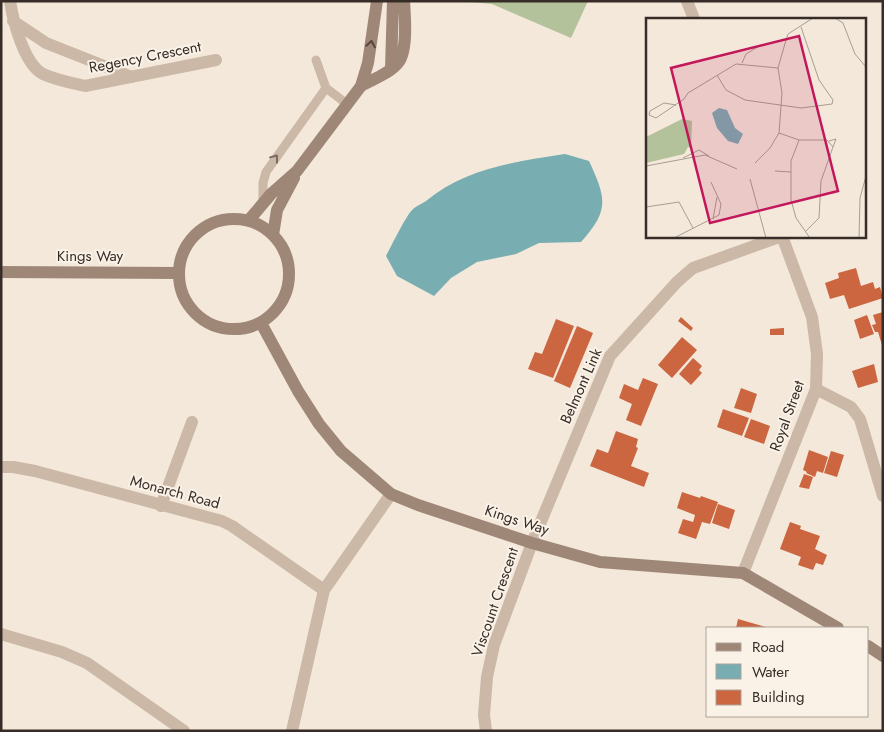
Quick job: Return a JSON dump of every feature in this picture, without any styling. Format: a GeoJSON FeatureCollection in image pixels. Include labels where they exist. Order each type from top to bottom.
{"type":"FeatureCollection","features":[{"type":"Feature","properties":{"kind":"street","name":"Regency Crescent"},"geometry":{"type":"LineString","coordinates":[[10,1],[13,21],[30,61],[42,73],[63,81],[85,86],[216,60]]}},
{"type":"Feature","properties":{"kind":"street"},"geometry":{"type":"LineString","coordinates":[[273,235],[277,210],[297,171],[361,86],[368,63],[377,1]]}},
{"type":"Feature","properties":{"kind":"street"},"geometry":{"type":"LineString","coordinates":[[391,69],[393,1]]}},
{"type":"Feature","properties":{"kind":"street"},"geometry":{"type":"LineString","coordinates":[[361,86],[391,69],[400,61],[405,40],[404,1]]}},
{"type":"Feature","properties":{"kind":"street"},"geometry":{"type":"LineString","coordinates":[[687,1],[694,18]]}},
{"type":"Feature","properties":{"kind":"street"},"geometry":{"type":"LineString","coordinates":[[13,21],[46,44],[133,77]]}},
{"type":"Feature","properties":{"kind":"street"},"geometry":{"type":"LineString","coordinates":[[249,220],[272,194],[297,171]]}},
{"type":"Feature","properties":{"kind":"street"},"geometry":{"type":"LineString","coordinates":[[224,219],[249,220],[273,235],[278,240],[287,257],[290,276],[286,294],[276,311],[261,323],[242,329],[223,329],[205,322],[191,309],[181,292],[178,273],[182,256],[189,241],[201,229],[224,219]]}},
{"type":"Feature","properties":{"kind":"street","name":"Belmont Link"},"geometry":{"type":"LineString","coordinates":[[532,543],[610,356],[677,282],[694,268],[776,238]]}},
{"type":"Feature","properties":{"kind":"street","name":"Royal Street"},"geometry":{"type":"LineString","coordinates":[[743,573],[816,389],[818,354],[812,317],[783,238]]}},
{"type":"Feature","properties":{"kind":"street","name":"Kings Way"},"geometry":{"type":"LineString","coordinates":[[1,272],[178,273]]}},
{"type":"Feature","properties":{"kind":"street","name":"Kings Way"},"geometry":{"type":"LineString","coordinates":[[261,323],[298,391],[319,424],[340,451],[391,494],[418,505],[532,543],[600,562],[743,573],[836,627]]}},
{"type":"Feature","properties":{"kind":"street"},"geometry":{"type":"LineString","coordinates":[[816,389],[851,407],[860,419],[883,496]]}},
{"type":"Feature","properties":{"kind":"street"},"geometry":{"type":"LineString","coordinates":[[161,506],[192,422]]}},
{"type":"Feature","properties":{"kind":"street","name":"Monarch Road"},"geometry":{"type":"LineString","coordinates":[[1,467],[35,471],[211,518],[232,526],[324,590]]}},
{"type":"Feature","properties":{"kind":"street"},"geometry":{"type":"LineString","coordinates":[[292,731],[324,590],[391,494]]}},
{"type":"Feature","properties":{"kind":"street","name":"Viscount Crescent"},"geometry":{"type":"LineString","coordinates":[[486,731],[484,715],[494,645],[532,543]]}},
{"type":"Feature","properties":{"kind":"street"},"geometry":{"type":"LineString","coordinates":[[1,634],[75,657],[88,664],[184,731]]}},
{"type":"Feature","properties":{"kind":"street"},"geometry":{"type":"LineString","coordinates":[[869,647],[883,656]]}},
{"type":"Feature","properties":{"kind":"lane"},"geometry":{"type":"LineString","coordinates":[[316,60],[326,88],[347,104]]}},
{"type":"Feature","properties":{"kind":"lane"},"geometry":{"type":"LineString","coordinates":[[263,204],[263,183],[270,164],[326,88]]}},
{"type":"Feature","properties":{"kind":"green space"},"geometry":{"type":"Polygon","coordinates":[[[458,1],[588,1],[571,38],[492,4],[458,1]]]}},
{"type":"Feature","properties":{"kind":"water"},"geometry":{"type":"Polygon","coordinates":[[[565,154],[589,161],[602,194],[601,212],[597,221],[581,242],[539,243],[516,254],[477,262],[451,278],[434,296],[397,276],[386,256],[414,208],[441,190],[474,174],[527,160],[565,154]]]}},
{"type":"Feature","properties":{"kind":"building"},"geometry":{"type":"Polygon","coordinates":[[[856,268],[861,286],[873,282],[875,289],[880,287],[883,298],[849,309],[844,295],[830,299],[825,283],[839,278],[838,273],[856,268]]]}},
{"type":"Feature","properties":{"kind":"building"},"geometry":{"type":"Polygon","coordinates":[[[883,312],[882,345],[878,332],[875,332],[872,325],[876,324],[873,315],[883,312]]]}},
{"type":"Feature","properties":{"kind":"building"},"geometry":{"type":"Polygon","coordinates":[[[867,315],[874,334],[860,339],[854,320],[867,315]]]}},
{"type":"Feature","properties":{"kind":"building"},"geometry":{"type":"Polygon","coordinates":[[[681,317],[693,328],[691,331],[678,321],[681,317]]]}},
{"type":"Feature","properties":{"kind":"building"},"geometry":{"type":"Polygon","coordinates":[[[556,319],[574,326],[553,378],[528,369],[535,352],[542,354],[556,319]]]}},
{"type":"Feature","properties":{"kind":"building"},"geometry":{"type":"Polygon","coordinates":[[[577,326],[593,333],[570,388],[554,381],[577,326]]]}},
{"type":"Feature","properties":{"kind":"building"},"geometry":{"type":"Polygon","coordinates":[[[784,328],[784,335],[770,335],[770,329],[784,328]]]}},
{"type":"Feature","properties":{"kind":"building"},"geometry":{"type":"Polygon","coordinates":[[[682,337],[697,350],[672,378],[658,365],[682,337]]]}},
{"type":"Feature","properties":{"kind":"building"},"geometry":{"type":"Polygon","coordinates":[[[693,358],[702,366],[699,370],[702,373],[691,385],[679,374],[693,358]]]}},
{"type":"Feature","properties":{"kind":"building"},"geometry":{"type":"Polygon","coordinates":[[[874,364],[878,382],[858,388],[852,371],[874,364]]]}},
{"type":"Feature","properties":{"kind":"building"},"geometry":{"type":"Polygon","coordinates":[[[643,378],[658,384],[641,426],[626,420],[632,404],[619,398],[624,384],[638,390],[643,378]]]}},
{"type":"Feature","properties":{"kind":"building"},"geometry":{"type":"Polygon","coordinates":[[[741,388],[757,394],[751,413],[734,408],[741,388]]]}},
{"type":"Feature","properties":{"kind":"building"},"geometry":{"type":"Polygon","coordinates":[[[723,409],[749,418],[742,436],[717,427],[723,409]]]}},
{"type":"Feature","properties":{"kind":"building"},"geometry":{"type":"Polygon","coordinates":[[[751,419],[770,426],[764,444],[744,437],[751,419]]]}},
{"type":"Feature","properties":{"kind":"building"},"geometry":{"type":"Polygon","coordinates":[[[616,431],[638,439],[636,447],[638,448],[631,466],[649,473],[644,487],[590,466],[597,449],[608,453],[616,431]]]}},
{"type":"Feature","properties":{"kind":"building"},"geometry":{"type":"Polygon","coordinates":[[[809,450],[828,457],[823,473],[817,471],[815,477],[803,470],[809,450]]]}},
{"type":"Feature","properties":{"kind":"building"},"geometry":{"type":"Polygon","coordinates":[[[831,451],[844,455],[837,477],[824,473],[831,451]]]}},
{"type":"Feature","properties":{"kind":"building"},"geometry":{"type":"Polygon","coordinates":[[[804,474],[813,477],[809,489],[799,487],[804,474]]]}},
{"type":"Feature","properties":{"kind":"building"},"geometry":{"type":"Polygon","coordinates":[[[682,492],[718,502],[710,524],[702,522],[696,539],[678,533],[683,519],[693,522],[695,515],[677,508],[682,492]]]}},
{"type":"Feature","properties":{"kind":"building"},"geometry":{"type":"Polygon","coordinates":[[[718,504],[735,510],[729,529],[712,523],[718,504]]]}},
{"type":"Feature","properties":{"kind":"building"},"geometry":{"type":"Polygon","coordinates":[[[790,522],[801,526],[800,529],[820,536],[815,549],[827,555],[823,565],[816,563],[813,570],[798,565],[801,557],[780,549],[790,522]]]}},
{"type":"Feature","properties":{"kind":"building"},"geometry":{"type":"Polygon","coordinates":[[[738,619],[766,627],[736,627],[738,619]]]}}]}
